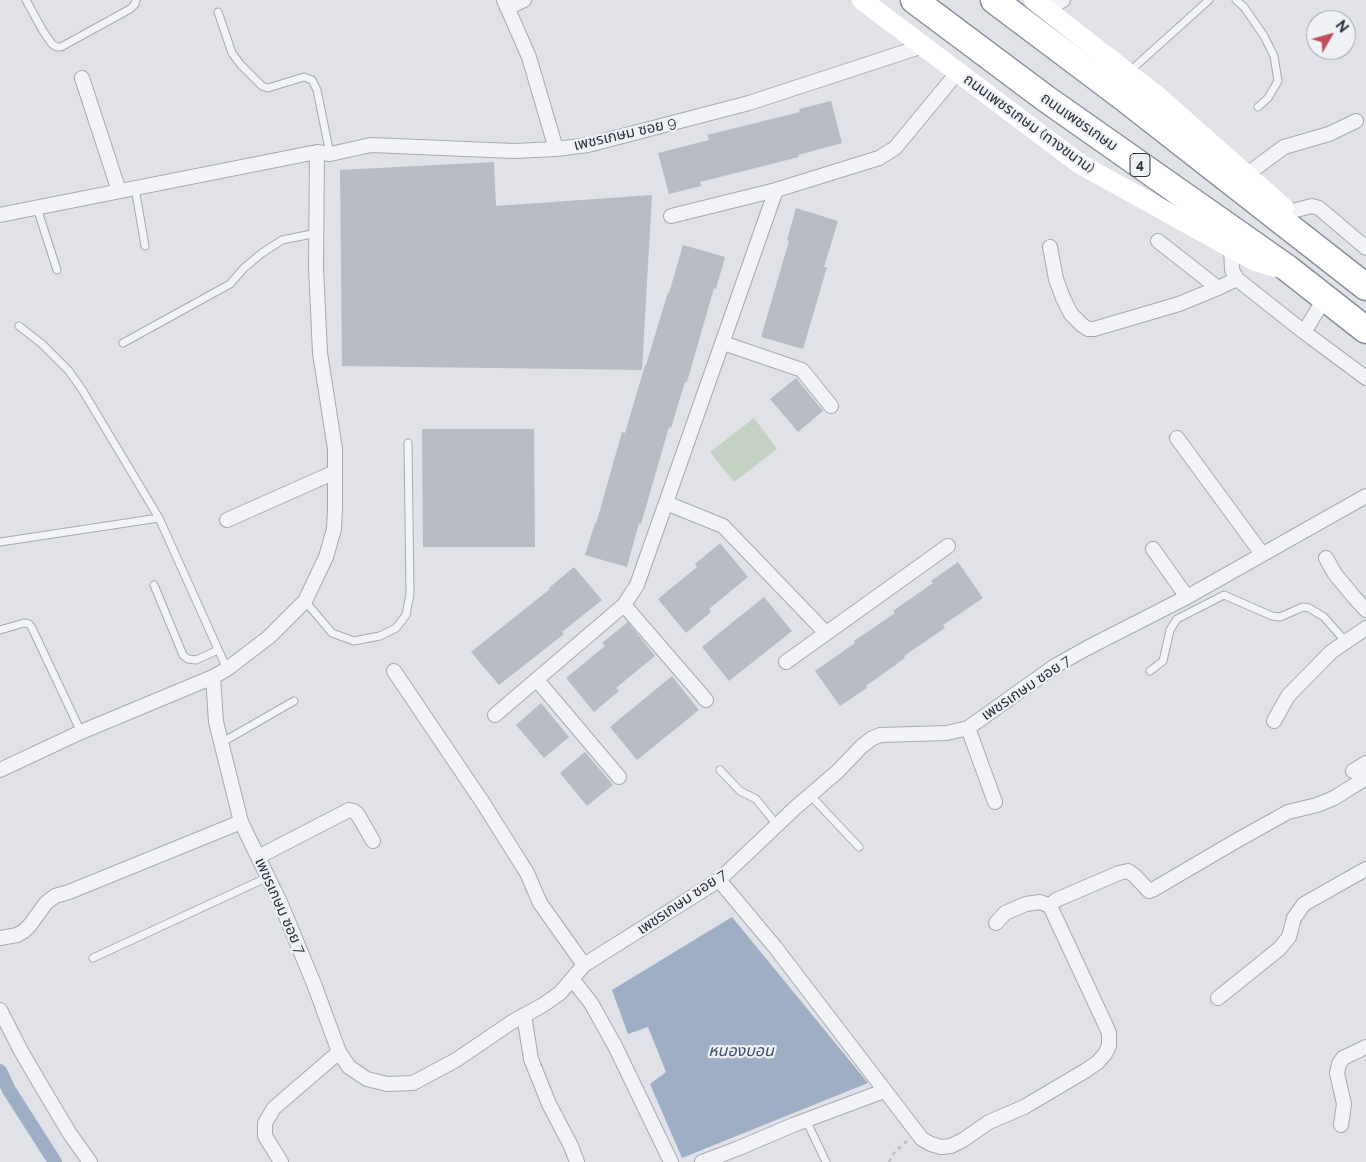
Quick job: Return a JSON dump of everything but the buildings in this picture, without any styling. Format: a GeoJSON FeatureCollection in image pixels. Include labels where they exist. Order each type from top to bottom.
{"type":"FeatureCollection","features":[{"type":"Feature","properties":{"kind":"highway","name":"ถนนเพชรเกษม"},"geometry":{"type":"LineString","coordinates":[[914,0],[1045,98],[1287,268],[1366,330]]}},
{"type":"Feature","properties":{"kind":"highway"},"geometry":{"type":"LineString","coordinates":[[994,0],[1131,103],[1366,287]]}},
{"type":"Feature","properties":{"kind":"main road","name":"ถนนเพชรเกษม (ทางขนาน)"},"geometry":{"type":"LineString","coordinates":[[862,0],[1080,164],[1254,261],[1287,268]]}},
{"type":"Feature","properties":{"kind":"main road"},"geometry":{"type":"LineString","coordinates":[[1048,3],[1156,95],[1288,212],[1317,249]]}},
{"type":"Feature","properties":{"kind":"street"},"geometry":{"type":"LineString","coordinates":[[524,0],[505,4],[529,57],[556,149]]}},
{"type":"Feature","properties":{"kind":"street","name":"เพชรเกษม ซอย 9"},"geometry":{"type":"LineString","coordinates":[[0,215],[119,191],[371,145],[514,151],[588,145],[749,103],[923,46]]}},
{"type":"Feature","properties":{"kind":"street"},"geometry":{"type":"LineString","coordinates":[[671,216],[776,190],[879,158],[895,148],[957,72]]}},
{"type":"Feature","properties":{"kind":"street"},"geometry":{"type":"LineString","coordinates":[[82,78],[119,191]]}},
{"type":"Feature","properties":{"kind":"street"},"geometry":{"type":"LineString","coordinates":[[1246,175],[1284,147],[1329,134],[1356,120]]}},
{"type":"Feature","properties":{"kind":"street"},"geometry":{"type":"LineString","coordinates":[[0,770],[81,732],[213,677],[227,669],[269,637],[305,601],[326,557],[334,529],[335,450],[320,353],[316,267],[323,153]]}},
{"type":"Feature","properties":{"kind":"street"},"geometry":{"type":"LineString","coordinates":[[494,715],[624,605],[637,585],[776,190]]}},
{"type":"Feature","properties":{"kind":"street"},"geometry":{"type":"LineString","coordinates":[[1288,212],[1312,206],[1319,208],[1366,248]]}},
{"type":"Feature","properties":{"kind":"street"},"geometry":{"type":"LineString","coordinates":[[1158,241],[1218,288]]}},
{"type":"Feature","properties":{"kind":"street"},"geometry":{"type":"LineString","coordinates":[[1050,247],[1056,279],[1063,298],[1072,314],[1088,329],[1094,329],[1179,304],[1237,280]]}},
{"type":"Feature","properties":{"kind":"street"},"geometry":{"type":"LineString","coordinates":[[1231,248],[1232,270],[1237,280],[1366,378]]}},
{"type":"Feature","properties":{"kind":"street"},"geometry":{"type":"LineString","coordinates":[[1304,332],[1324,298]]}},
{"type":"Feature","properties":{"kind":"street"},"geometry":{"type":"LineString","coordinates":[[723,342],[802,370],[831,406]]}},
{"type":"Feature","properties":{"kind":"street"},"geometry":{"type":"LineString","coordinates":[[1177,438],[1262,554]]}},
{"type":"Feature","properties":{"kind":"street"},"geometry":{"type":"LineString","coordinates":[[228,520],[335,472]]}},
{"type":"Feature","properties":{"kind":"street","name":"เพชรเกษม ซอย 7"},"geometry":{"type":"LineString","coordinates":[[213,677],[216,722],[241,822],[280,902],[314,984],[339,1052],[349,1067],[367,1079],[387,1084],[413,1083],[456,1060],[524,1015],[543,1005],[560,993],[584,966],[719,880],[871,739],[880,735],[947,733],[968,728],[1055,666],[1188,597],[1366,496]]}},
{"type":"Feature","properties":{"kind":"street"},"geometry":{"type":"LineString","coordinates":[[666,503],[723,526],[826,634]]}},
{"type":"Feature","properties":{"kind":"street"},"geometry":{"type":"LineString","coordinates":[[786,662],[948,546]]}},
{"type":"Feature","properties":{"kind":"street"},"geometry":{"type":"LineString","coordinates":[[1154,549],[1188,597]]}},
{"type":"Feature","properties":{"kind":"street"},"geometry":{"type":"LineString","coordinates":[[1326,558],[1335,574],[1366,610]]}},
{"type":"Feature","properties":{"kind":"street"},"geometry":{"type":"LineString","coordinates":[[624,605],[706,700]]}},
{"type":"Feature","properties":{"kind":"street"},"geometry":{"type":"LineString","coordinates":[[1274,721],[1288,696],[1331,652],[1366,628]]}},
{"type":"Feature","properties":{"kind":"street"},"geometry":{"type":"LineString","coordinates":[[394,671],[483,802],[527,873],[540,904],[584,966]]}},
{"type":"Feature","properties":{"kind":"street"},"geometry":{"type":"LineString","coordinates":[[537,680],[619,777]]}},
{"type":"Feature","properties":{"kind":"street"},"geometry":{"type":"LineString","coordinates":[[968,728],[996,802]]}},
{"type":"Feature","properties":{"kind":"street"},"geometry":{"type":"LineString","coordinates":[[1353,771],[1366,763]]}},
{"type":"Feature","properties":{"kind":"street"},"geometry":{"type":"LineString","coordinates":[[1050,906],[1056,900],[1119,873],[1128,871],[1149,891],[1154,890],[1288,812],[1317,805],[1334,798],[1366,778]]}},
{"type":"Feature","properties":{"kind":"street"},"geometry":{"type":"LineString","coordinates":[[258,857],[350,810],[358,814],[373,841]]}},
{"type":"Feature","properties":{"kind":"street"},"geometry":{"type":"LineString","coordinates":[[0,938],[24,931],[46,903],[55,896],[70,892],[241,822]]}},
{"type":"Feature","properties":{"kind":"street"},"geometry":{"type":"LineString","coordinates":[[1218,998],[1279,949],[1289,937],[1294,918],[1304,904],[1366,869]]}},
{"type":"Feature","properties":{"kind":"street"},"geometry":{"type":"LineString","coordinates":[[719,880],[775,947],[922,1139],[941,1147],[951,1146],[963,1140],[989,1122],[1024,1107],[1085,1072],[1098,1062],[1109,1046],[1109,1033],[1050,906],[1040,902],[1026,904],[1004,913],[996,922]]}},
{"type":"Feature","properties":{"kind":"street"},"geometry":{"type":"LineString","coordinates":[[572,979],[591,1003],[615,1046],[671,1162]]}},
{"type":"Feature","properties":{"kind":"street"},"geometry":{"type":"LineString","coordinates":[[0,1010],[42,1087],[70,1134],[90,1162]]}},
{"type":"Feature","properties":{"kind":"street"},"geometry":{"type":"LineString","coordinates":[[524,1015],[531,1059],[549,1104],[571,1146],[577,1162]]}},
{"type":"Feature","properties":{"kind":"street"},"geometry":{"type":"LineString","coordinates":[[1341,1125],[1344,1104],[1337,1073],[1339,1064],[1343,1058],[1366,1047]]}},
{"type":"Feature","properties":{"kind":"street"},"geometry":{"type":"LineString","coordinates":[[281,1162],[265,1136],[265,1123],[274,1108],[339,1052]]}},
{"type":"Feature","properties":{"kind":"street"},"geometry":{"type":"LineString","coordinates":[[702,1162],[884,1091]]}},
{"type":"Feature","properties":{"kind":"lane"},"geometry":{"type":"LineString","coordinates":[[26,0],[52,44],[61,47],[130,9],[136,0]]}},
{"type":"Feature","properties":{"kind":"lane"},"geometry":{"type":"LineString","coordinates":[[1128,73],[1209,0]]}},
{"type":"Feature","properties":{"kind":"lane"},"geometry":{"type":"LineString","coordinates":[[1236,0],[1244,7],[1264,36],[1274,56],[1278,81],[1268,98],[1258,107]]}},
{"type":"Feature","properties":{"kind":"lane"},"geometry":{"type":"LineString","coordinates":[[218,12],[232,53],[262,86],[268,88],[304,77],[312,80],[318,90],[323,153]]}},
{"type":"Feature","properties":{"kind":"lane"},"geometry":{"type":"LineString","coordinates":[[135,188],[145,246]]}},
{"type":"Feature","properties":{"kind":"lane"},"geometry":{"type":"LineString","coordinates":[[37,208],[57,270]]}},
{"type":"Feature","properties":{"kind":"lane"},"geometry":{"type":"LineString","coordinates":[[123,343],[230,284],[244,268],[282,240],[317,233]]}},
{"type":"Feature","properties":{"kind":"lane"},"geometry":{"type":"LineString","coordinates":[[19,326],[42,344],[69,371],[83,391],[159,518],[227,669]]}},
{"type":"Feature","properties":{"kind":"lane"},"geometry":{"type":"LineString","coordinates":[[305,601],[332,633],[354,641],[380,636],[396,628],[406,615],[410,594],[408,443]]}},
{"type":"Feature","properties":{"kind":"lane"},"geometry":{"type":"LineString","coordinates":[[0,542],[159,518]]}},
{"type":"Feature","properties":{"kind":"lane"},"geometry":{"type":"LineString","coordinates":[[154,584],[183,655],[188,659],[196,660],[218,650]]}},
{"type":"Feature","properties":{"kind":"lane"},"geometry":{"type":"LineString","coordinates":[[1150,671],[1163,661],[1170,630],[1178,619],[1224,595],[1272,616],[1280,617],[1303,607],[1309,608],[1324,617],[1346,642]]}},
{"type":"Feature","properties":{"kind":"lane"},"geometry":{"type":"LineString","coordinates":[[0,630],[24,623],[29,624],[81,732]]}},
{"type":"Feature","properties":{"kind":"lane"},"geometry":{"type":"LineString","coordinates":[[221,743],[294,701]]}},
{"type":"Feature","properties":{"kind":"lane"},"geometry":{"type":"LineString","coordinates":[[720,770],[740,791],[756,799],[778,825]]}},
{"type":"Feature","properties":{"kind":"lane"},"geometry":{"type":"LineString","coordinates":[[810,794],[859,847]]}},
{"type":"Feature","properties":{"kind":"lane"},"geometry":{"type":"LineString","coordinates":[[93,958],[268,877]]}},
{"type":"Feature","properties":{"kind":"lane"},"geometry":{"type":"LineString","coordinates":[[806,1120],[826,1162]]}},
{"type":"Feature","properties":{"kind":"path"},"geometry":{"type":"LineString","coordinates":[[889,1162],[894,1154],[917,1132]]}},
{"type":"Feature","properties":{"kind":"green space"},"geometry":{"type":"Polygon","coordinates":[[[754,418],[777,449],[734,482],[710,452],[754,418]]]}},
{"type":"Feature","properties":{"kind":"water","name":"หนองบอน"},"geometry":{"type":"Polygon","coordinates":[[[732,917],[868,1083],[682,1158],[650,1084],[666,1072],[648,1027],[628,1034],[612,990],[732,917]]]}},
{"type":"Feature","properties":{"kind":"waterway"},"geometry":{"type":"LineString","coordinates":[[0,1071],[9,1090],[55,1162]]}}]}
